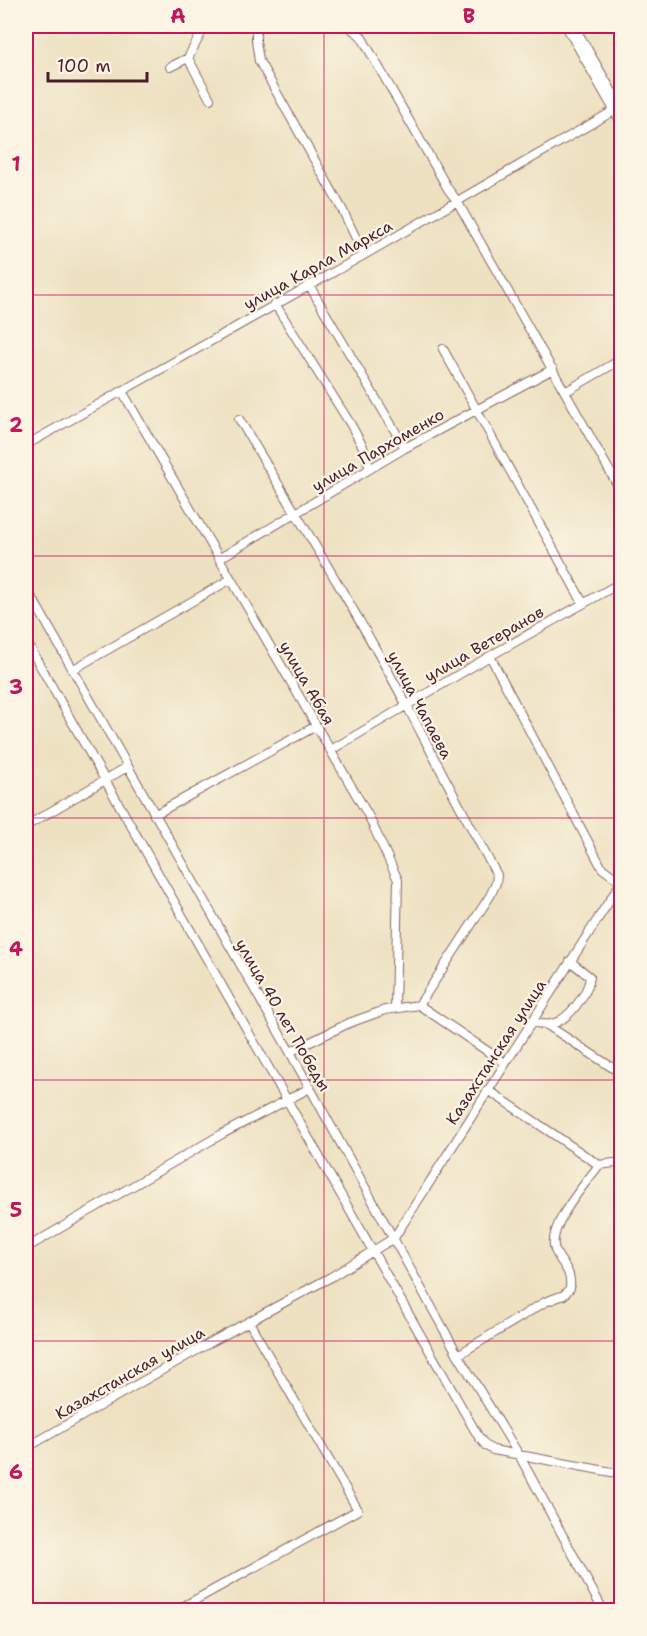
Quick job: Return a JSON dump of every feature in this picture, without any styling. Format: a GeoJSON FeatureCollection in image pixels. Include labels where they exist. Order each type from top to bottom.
{"type":"FeatureCollection","features":[{"type":"Feature","properties":{"kind":"street"},"geometry":{"type":"LineString","coordinates":[[170,66],[188,57],[205,26]]}},
{"type":"Feature","properties":{"kind":"street"},"geometry":{"type":"LineString","coordinates":[[256,26],[255,41],[259,61],[342,210],[364,255]]}},
{"type":"Feature","properties":{"kind":"street"},"geometry":{"type":"LineString","coordinates":[[348,26],[361,36],[553,369],[621,493]]}},
{"type":"Feature","properties":{"kind":"street"},"geometry":{"type":"LineString","coordinates":[[566,26],[619,108]]}},
{"type":"Feature","properties":{"kind":"street"},"geometry":{"type":"LineString","coordinates":[[574,26],[619,108],[621,124]]}},
{"type":"Feature","properties":{"kind":"street"},"geometry":{"type":"LineString","coordinates":[[188,57],[210,99]]}},
{"type":"Feature","properties":{"kind":"street","name":"улица Карла Маркса"},"geometry":{"type":"LineString","coordinates":[[26,445],[364,255],[619,108]]}},
{"type":"Feature","properties":{"kind":"street"},"geometry":{"type":"LineString","coordinates":[[309,285],[405,448]]}},
{"type":"Feature","properties":{"kind":"street"},"geometry":{"type":"LineString","coordinates":[[275,304],[351,425],[363,447],[370,469]]}},
{"type":"Feature","properties":{"kind":"street"},"geometry":{"type":"LineString","coordinates":[[443,349],[583,603]]}},
{"type":"Feature","properties":{"kind":"street"},"geometry":{"type":"LineString","coordinates":[[565,392],[621,358]]}},
{"type":"Feature","properties":{"kind":"street","name":"улица Пархоменко"},"geometry":{"type":"LineString","coordinates":[[220,558],[405,448],[553,369]]}},
{"type":"Feature","properties":{"kind":"street","name":"улица Абая"},"geometry":{"type":"LineString","coordinates":[[122,391],[331,750],[368,816],[398,880],[395,1008]]}},
{"type":"Feature","properties":{"kind":"street","name":"улица Чапаева"},"geometry":{"type":"LineString","coordinates":[[239,419],[297,513],[406,705],[497,875],[490,896],[419,1005]]}},
{"type":"Feature","properties":{"kind":"street"},"geometry":{"type":"LineString","coordinates":[[72,670],[231,579]]}},
{"type":"Feature","properties":{"kind":"street","name":"улица Ветеранов"},"geometry":{"type":"LineString","coordinates":[[331,750],[621,582]]}},
{"type":"Feature","properties":{"kind":"street","name":"улица 40 лет Победы"},"geometry":{"type":"LineString","coordinates":[[26,588],[290,1052],[458,1355],[519,1455],[603,1611]]}},
{"type":"Feature","properties":{"kind":"street"},"geometry":{"type":"LineString","coordinates":[[26,641],[478,1436],[486,1446],[494,1450],[621,1474]]}},
{"type":"Feature","properties":{"kind":"street"},"geometry":{"type":"LineString","coordinates":[[490,656],[602,868],[621,881]]}},
{"type":"Feature","properties":{"kind":"street"},"geometry":{"type":"LineString","coordinates":[[154,814],[316,726]]}},
{"type":"Feature","properties":{"kind":"street"},"geometry":{"type":"LineString","coordinates":[[26,826],[127,767]]}},
{"type":"Feature","properties":{"kind":"street","name":"Казахстанская улица"},"geometry":{"type":"LineString","coordinates":[[26,1448],[394,1238],[621,881]]}},
{"type":"Feature","properties":{"kind":"street"},"geometry":{"type":"LineString","coordinates":[[547,1025],[558,1022],[569,1012],[589,983],[590,977],[570,962]]}},
{"type":"Feature","properties":{"kind":"street"},"geometry":{"type":"LineString","coordinates":[[290,1052],[349,1023],[395,1008],[419,1005],[505,1063]]}},
{"type":"Feature","properties":{"kind":"street"},"geometry":{"type":"LineString","coordinates":[[532,1022],[547,1025],[621,1074]]}},
{"type":"Feature","properties":{"kind":"street"},"geometry":{"type":"LineString","coordinates":[[26,1248],[140,1180],[310,1088]]}},
{"type":"Feature","properties":{"kind":"street"},"geometry":{"type":"LineString","coordinates":[[488,1090],[599,1164],[621,1162]]}},
{"type":"Feature","properties":{"kind":"street"},"geometry":{"type":"LineString","coordinates":[[458,1355],[545,1302],[564,1295],[570,1288],[568,1269],[554,1248],[553,1237],[560,1220],[599,1164]]}},
{"type":"Feature","properties":{"kind":"street"},"geometry":{"type":"LineString","coordinates":[[177,1611],[358,1510],[249,1322]]}}]}
